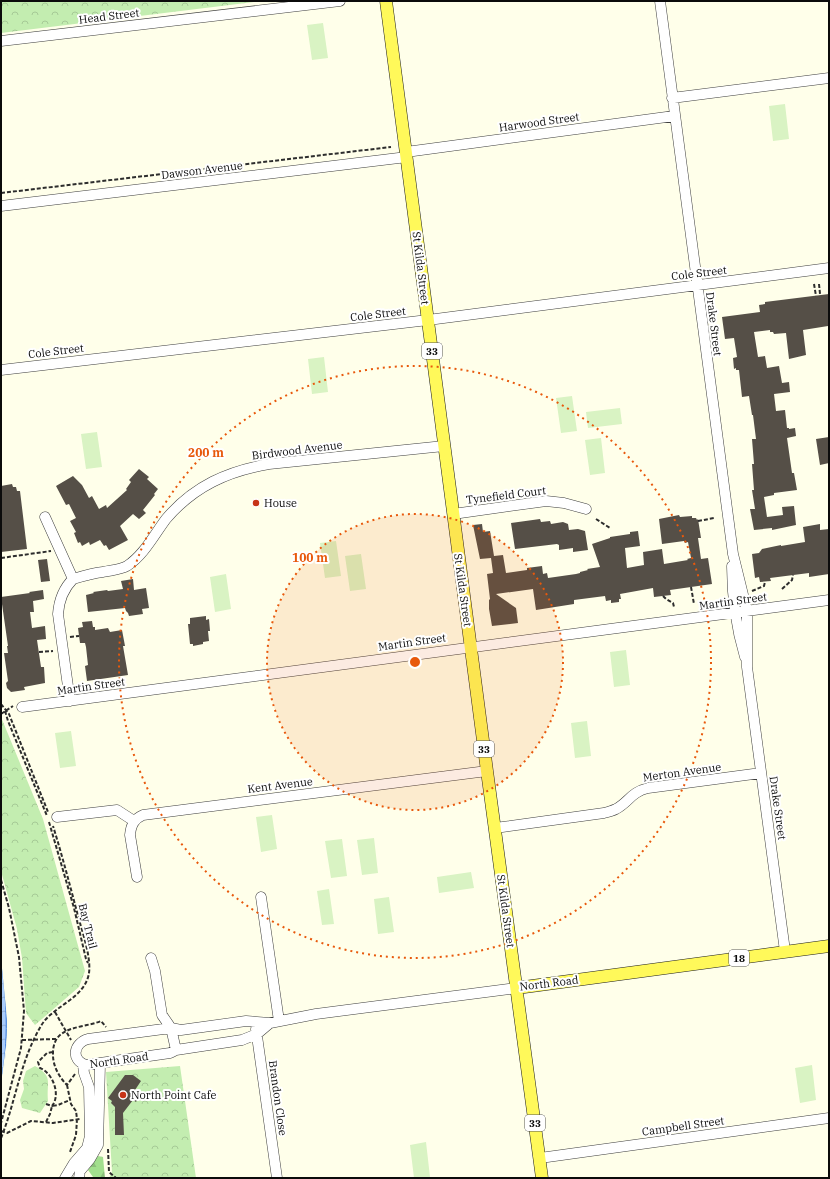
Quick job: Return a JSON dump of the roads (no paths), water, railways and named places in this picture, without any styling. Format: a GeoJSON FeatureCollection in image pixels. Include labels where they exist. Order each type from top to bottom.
{"type":"FeatureCollection","features":[{"type":"Feature","properties":{"kind":"main road","name":"St Kilda Street"},"geometry":{"type":"LineString","coordinates":[[386,1],[542,1178]]}},
{"type":"Feature","properties":{"kind":"main road","name":"North Road"},"geometry":{"type":"LineString","coordinates":[[517,988],[829,946]]}},
{"type":"Feature","properties":{"kind":"street","name":"Head Street"},"geometry":{"type":"LineString","coordinates":[[1,41],[340,1]]}},
{"type":"Feature","properties":{"kind":"street","name":"Drake Street"},"geometry":{"type":"LineString","coordinates":[[660,1],[733,554],[747,611],[747,667],[786,952]]}},
{"type":"Feature","properties":{"kind":"street"},"geometry":{"type":"LineString","coordinates":[[672,98],[829,78]]}},
{"type":"Feature","properties":{"kind":"street","name":"Harwood Street"},"geometry":{"type":"LineString","coordinates":[[406,155],[674,116]]}},
{"type":"Feature","properties":{"kind":"street","name":"Dawson Avenue"},"geometry":{"type":"LineString","coordinates":[[1,206],[406,155]]}},
{"type":"Feature","properties":{"kind":"street","name":"Cole Street"},"geometry":{"type":"LineString","coordinates":[[1,370],[428,320],[829,268]]}},
{"type":"Feature","properties":{"kind":"street","name":"Birdwood Avenue"},"geometry":{"type":"LineString","coordinates":[[73,579],[120,569],[126,566],[136,559],[166,519],[186,498],[205,485],[227,475],[250,467],[269,464],[444,446]]}},
{"type":"Feature","properties":{"kind":"street","name":"Tynefield Court"},"geometry":{"type":"LineString","coordinates":[[453,514],[546,501],[564,503],[586,509]]}},
{"type":"Feature","properties":{"kind":"street"},"geometry":{"type":"LineString","coordinates":[[45,516],[73,579],[63,593],[59,603],[58,614],[70,701]]}},
{"type":"Feature","properties":{"kind":"street","name":"Drake Street"},"geometry":{"type":"LineString","coordinates":[[733,554],[732,589],[734,613],[738,635],[747,667]]}},
{"type":"Feature","properties":{"kind":"street","name":"Martin Street"},"geometry":{"type":"LineString","coordinates":[[22,707],[829,600]]}},
{"type":"Feature","properties":{"kind":"street","name":"Kent Avenue"},"geometry":{"type":"LineString","coordinates":[[134,821],[144,815],[487,771]]}},
{"type":"Feature","properties":{"kind":"street","name":"Merton Avenue"},"geometry":{"type":"LineString","coordinates":[[495,828],[604,813],[617,809],[633,794],[648,788],[761,773]]}},
{"type":"Feature","properties":{"kind":"street"},"geometry":{"type":"LineString","coordinates":[[57,817],[117,810],[134,821],[130,835],[136,877]]}},
{"type":"Feature","properties":{"kind":"street"},"geometry":{"type":"LineString","coordinates":[[261,896],[274,1022]]}},
{"type":"Feature","properties":{"kind":"street"},"geometry":{"type":"LineString","coordinates":[[151,958],[156,971],[162,1015],[171,1028],[176,1050]]}},
{"type":"Feature","properties":{"kind":"street","name":"North Road"},"geometry":{"type":"LineString","coordinates":[[274,1022],[257,1034],[242,1040],[176,1050],[170,1053],[91,1065],[83,1064],[78,1060],[76,1055],[76,1048],[80,1042],[108,1036],[171,1028],[181,1030],[246,1021],[274,1022],[316,1014],[517,988]]}},
{"type":"Feature","properties":{"kind":"street","name":"Brandon Close"},"geometry":{"type":"LineString","coordinates":[[255,1021],[277,1178]]}},
{"type":"Feature","properties":{"kind":"street"},"geometry":{"type":"LineString","coordinates":[[69,1177],[74,1163],[87,1148],[90,1136],[90,1087],[84,1073],[83,1064]]}},
{"type":"Feature","properties":{"kind":"street"},"geometry":{"type":"LineString","coordinates":[[79,1178],[80,1171],[90,1159],[98,1145],[100,1064]]}},
{"type":"Feature","properties":{"kind":"street","name":"Campbell Street"},"geometry":{"type":"LineString","coordinates":[[540,1158],[829,1118]]}},
{"type":"Feature","properties":{"kind":"water"},"geometry":{"type":"Polygon","coordinates":[[[1,960],[5,991],[6,1036],[4,1067],[1,1082],[1,960]]]}},
{"type":"Feature","properties":{"kind":"place","name":"House"},"geometry":{"type":"Point","coordinates":[256,503]}},
{"type":"Feature","properties":{"kind":"place","name":"North Point Cafe"},"geometry":{"type":"Point","coordinates":[123,1095]}}]}
